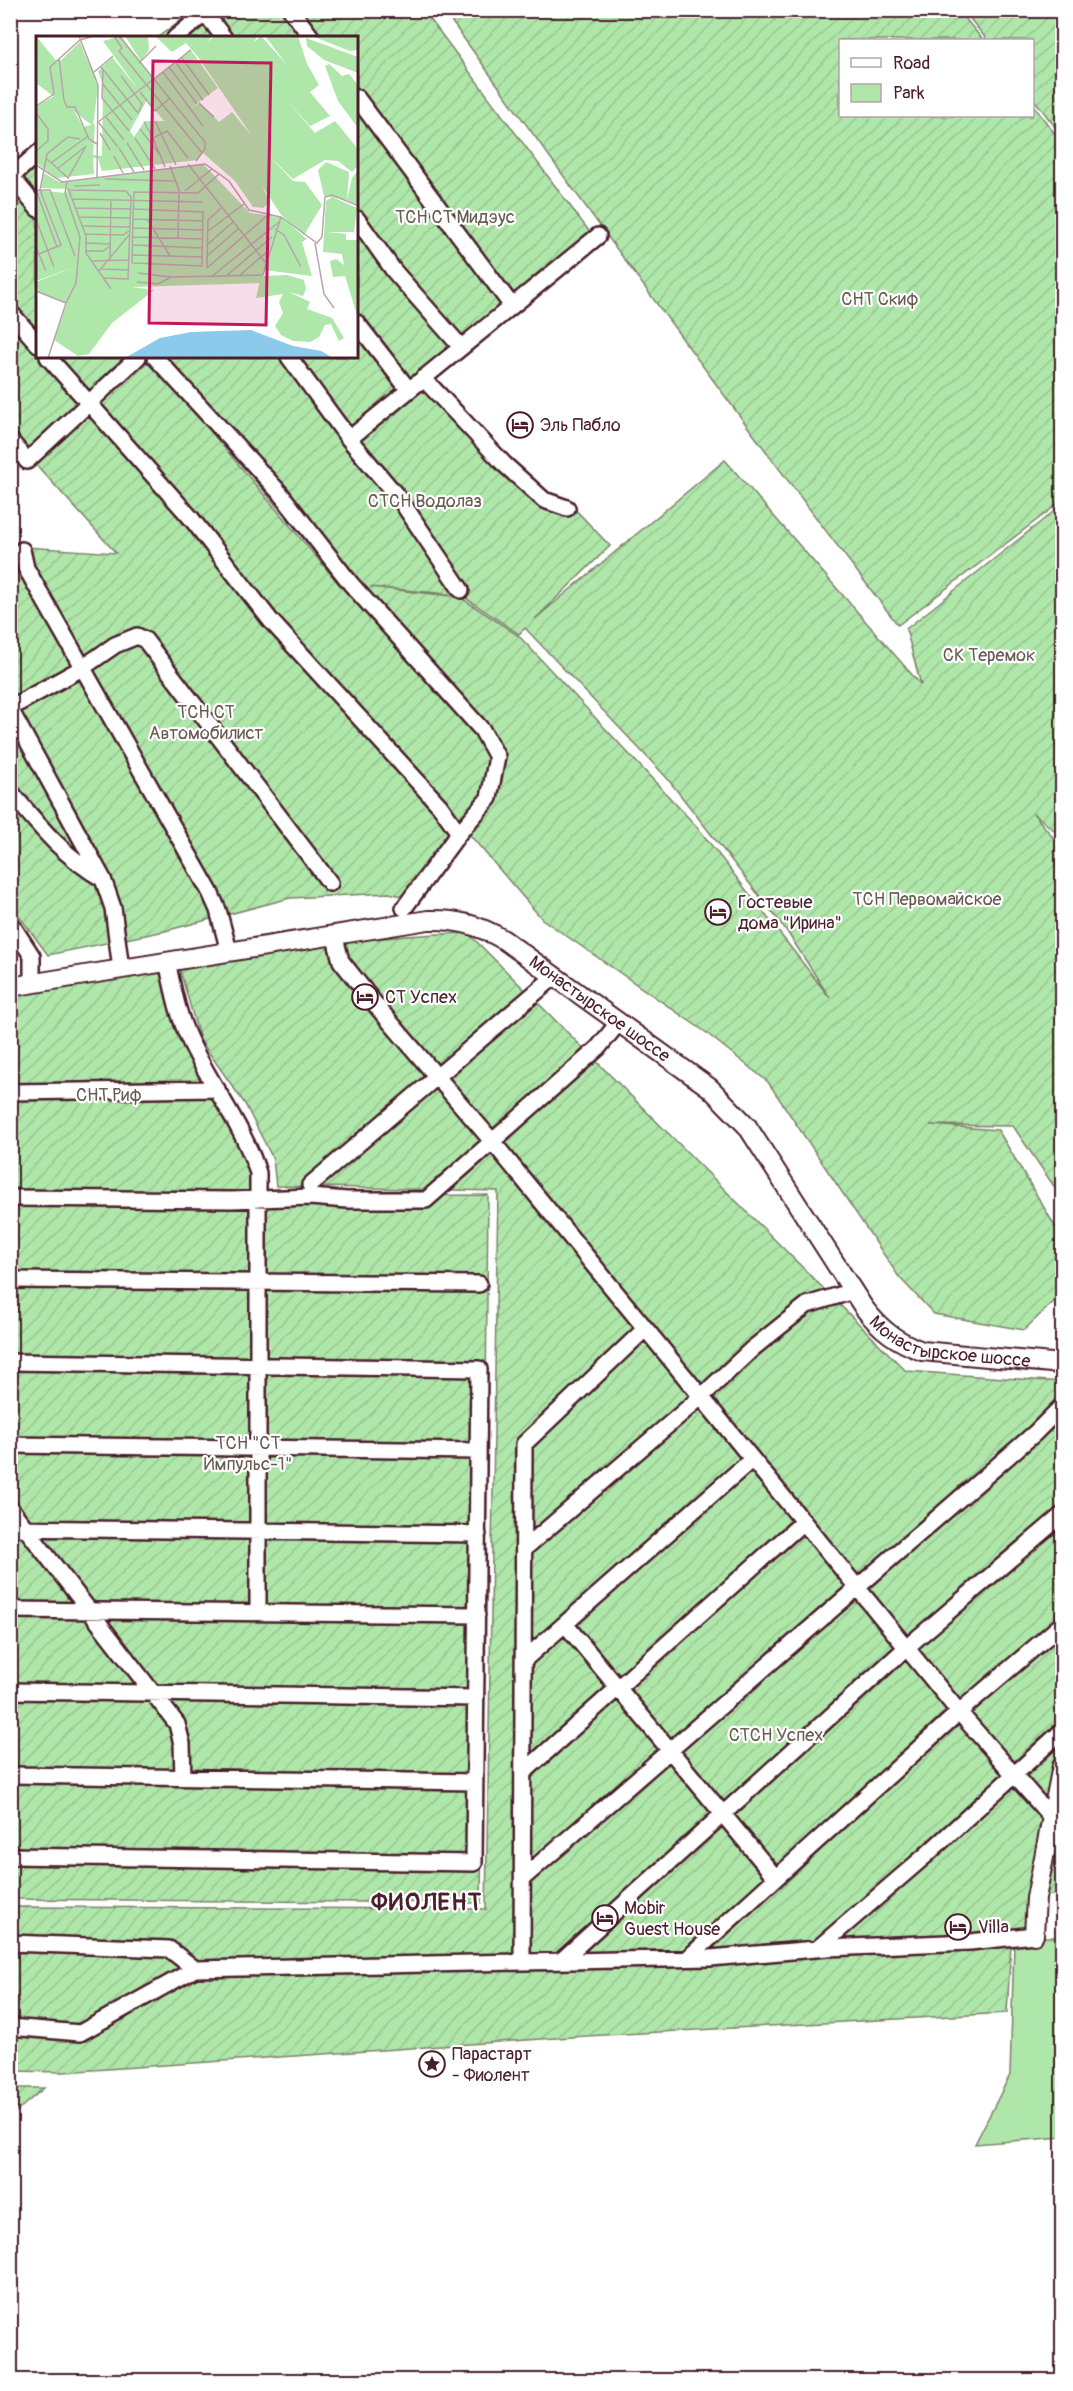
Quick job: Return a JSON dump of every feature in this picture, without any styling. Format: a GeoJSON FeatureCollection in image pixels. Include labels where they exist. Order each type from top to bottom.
{"type":"FeatureCollection","features":[{"type":"Feature","properties":{"kind":"main road","name":"Монастырское шоссе"},"geometry":{"type":"LineString","coordinates":[[10,987],[428,920],[455,920],[487,930],[710,1088],[747,1126],[880,1329],[900,1343],[922,1351],[1062,1364]]}},
{"type":"Feature","properties":{"kind":"main road"},"geometry":{"type":"LineString","coordinates":[[1034,1935],[1036,1898],[1062,1766]]}},
{"type":"Feature","properties":{"kind":"street"},"geometry":{"type":"LineString","coordinates":[[291,10],[310,36]]}},
{"type":"Feature","properties":{"kind":"street"},"geometry":{"type":"LineString","coordinates":[[177,36],[207,12],[223,36]]}},
{"type":"Feature","properties":{"kind":"street"},"geometry":{"type":"LineString","coordinates":[[358,99],[512,306]]}},
{"type":"Feature","properties":{"kind":"street"},"geometry":{"type":"LineString","coordinates":[[36,155],[11,176],[36,207]]}},
{"type":"Feature","properties":{"kind":"street"},"geometry":{"type":"LineString","coordinates":[[358,220],[394,271],[460,347]]}},
{"type":"Feature","properties":{"kind":"street"},"geometry":{"type":"LineString","coordinates":[[350,439],[598,236]]}},
{"type":"Feature","properties":{"kind":"street"},"geometry":{"type":"LineString","coordinates":[[10,312],[36,342]]}},
{"type":"Feature","properties":{"kind":"street"},"geometry":{"type":"LineString","coordinates":[[358,324],[409,390]]}},
{"type":"Feature","properties":{"kind":"street"},"geometry":{"type":"LineString","coordinates":[[49,358],[191,518],[272,621],[440,806],[459,833]]}},
{"type":"Feature","properties":{"kind":"street"},"geometry":{"type":"LineString","coordinates":[[10,440],[27,460],[137,358]]}},
{"type":"Feature","properties":{"kind":"street"},"geometry":{"type":"LineString","coordinates":[[156,358],[279,493],[351,585],[482,730],[497,757],[489,798],[459,833],[404,908]]}},
{"type":"Feature","properties":{"kind":"street"},"geometry":{"type":"LineString","coordinates":[[290,358],[350,439],[402,501],[461,590]]}},
{"type":"Feature","properties":{"kind":"street"},"geometry":{"type":"LineString","coordinates":[[423,378],[528,486],[544,500],[567,508]]}},
{"type":"Feature","properties":{"kind":"street"},"geometry":{"type":"LineString","coordinates":[[22,550],[26,568],[210,892],[218,910],[229,951]]}},
{"type":"Feature","properties":{"kind":"street"},"geometry":{"type":"LineString","coordinates":[[10,704],[19,703],[82,668],[116,645],[136,636],[145,640],[330,883]]}},
{"type":"Feature","properties":{"kind":"street"},"geometry":{"type":"LineString","coordinates":[[10,709],[103,879],[112,908],[121,969]]}},
{"type":"Feature","properties":{"kind":"street"},"geometry":{"type":"LineString","coordinates":[[10,791],[62,852],[103,879]]}},
{"type":"Feature","properties":{"kind":"street"},"geometry":{"type":"LineString","coordinates":[[10,922],[32,956],[32,983]]}},
{"type":"Feature","properties":{"kind":"street"},"geometry":{"type":"LineString","coordinates":[[334,934],[340,961],[492,1141],[959,1712],[1051,1817]]}},
{"type":"Feature","properties":{"kind":"street"},"geometry":{"type":"LineString","coordinates":[[167,961],[179,1015],[190,1043],[253,1156],[258,1173],[260,1200],[258,1612]]}},
{"type":"Feature","properties":{"kind":"street"},"geometry":{"type":"LineString","coordinates":[[310,1185],[555,976]]}},
{"type":"Feature","properties":{"kind":"street"},"geometry":{"type":"LineString","coordinates":[[10,1198],[260,1200],[310,1197],[347,1200],[426,1200],[598,1048],[619,1022]]}},
{"type":"Feature","properties":{"kind":"street"},"geometry":{"type":"LineString","coordinates":[[10,1092],[217,1089]]}},
{"type":"Feature","properties":{"kind":"street"},"geometry":{"type":"LineString","coordinates":[[10,1189],[226,1191],[232,1200]]}},
{"type":"Feature","properties":{"kind":"street"},"geometry":{"type":"LineString","coordinates":[[10,1280],[258,1280],[479,1284]]}},
{"type":"Feature","properties":{"kind":"street"},"geometry":{"type":"LineString","coordinates":[[525,1548],[702,1396],[752,1349],[807,1305],[853,1291]]}},
{"type":"Feature","properties":{"kind":"street"},"geometry":{"type":"LineString","coordinates":[[522,1961],[525,1659],[524,1444],[645,1329]]}},
{"type":"Feature","properties":{"kind":"street"},"geometry":{"type":"LineString","coordinates":[[10,1362],[479,1369],[474,1863],[10,1856]]}},
{"type":"Feature","properties":{"kind":"street"},"geometry":{"type":"LineString","coordinates":[[523,1878],[1062,1406]]}},
{"type":"Feature","properties":{"kind":"street"},"geometry":{"type":"LineString","coordinates":[[10,1445],[478,1451]]}},
{"type":"Feature","properties":{"kind":"street"},"geometry":{"type":"LineString","coordinates":[[525,1659],[751,1460]]}},
{"type":"Feature","properties":{"kind":"street"},"geometry":{"type":"LineString","coordinates":[[10,1508],[18,1528],[90,1611],[180,1730],[183,1777]]}},
{"type":"Feature","properties":{"kind":"street"},"geometry":{"type":"LineString","coordinates":[[562,1960],[907,1647],[1062,1515]]}},
{"type":"Feature","properties":{"kind":"street"},"geometry":{"type":"LineString","coordinates":[[524,1772],[803,1522]]}},
{"type":"Feature","properties":{"kind":"street"},"geometry":{"type":"LineString","coordinates":[[18,1528],[478,1534]]}},
{"type":"Feature","properties":{"kind":"street"},"geometry":{"type":"LineString","coordinates":[[10,1610],[477,1615]]}},
{"type":"Feature","properties":{"kind":"street"},"geometry":{"type":"LineString","coordinates":[[565,1624],[776,1878]]}},
{"type":"Feature","properties":{"kind":"street"},"geometry":{"type":"LineString","coordinates":[[688,1958],[959,1712],[1062,1624]]}},
{"type":"Feature","properties":{"kind":"street"},"geometry":{"type":"LineString","coordinates":[[10,1691],[476,1698]]}},
{"type":"Feature","properties":{"kind":"street"},"geometry":{"type":"LineString","coordinates":[[817,1948],[926,1856],[1012,1774],[1062,1731]]}},
{"type":"Feature","properties":{"kind":"street"},"geometry":{"type":"LineString","coordinates":[[10,1775],[475,1782]]}},
{"type":"Feature","properties":{"kind":"street"},"geometry":{"type":"LineString","coordinates":[[10,2027],[80,2033],[195,1969],[688,1958],[817,1948],[970,1942],[1034,1935]]}},
{"type":"Feature","properties":{"kind":"street"},"geometry":{"type":"LineString","coordinates":[[10,1943],[169,1949],[195,1969]]}},
{"type":"Feature","properties":{"kind":"green space","name":"ТСН СТ Мидэус"},"geometry":{"type":"Polygon","coordinates":[[[192,11],[424,11],[592,235],[354,429],[297,358],[358,358],[358,36],[160,36],[192,11]]]}},
{"type":"Feature","properties":{"kind":"green space","name":"СНТ Скиф"},"geometry":{"type":"Polygon","coordinates":[[[444,11],[959,11],[982,39],[839,39],[839,117],[1034,117],[1034,106],[1062,143],[1062,501],[898,625],[612,243],[444,11]]]}},
{"type":"Feature","properties":{"kind":"green space"},"geometry":{"type":"Polygon","coordinates":[[[964,11],[1062,11],[1062,136],[1034,99],[1034,39],[986,39],[964,11]]]}},
{"type":"Feature","properties":{"kind":"green space"},"geometry":{"type":"Polygon","coordinates":[[[36,143],[36,358],[146,358],[22,463],[10,447],[10,163],[13,165],[36,143]]]}},
{"type":"Feature","properties":{"kind":"green space"},"geometry":{"type":"Polygon","coordinates":[[[149,358],[339,584],[343,585],[152,358],[293,358],[357,439],[435,377],[547,497],[569,503],[610,546],[535,619],[725,460],[921,685],[906,629],[1062,505],[1062,837],[1033,813],[1062,848],[1062,1198],[1013,1126],[930,1125],[998,1130],[1062,1238],[1062,1294],[1024,1330],[934,1314],[899,1277],[768,1082],[704,1031],[542,919],[469,834],[414,899],[389,893],[290,898],[165,931],[48,955],[11,905],[11,546],[116,553],[32,460],[149,358]],[[370,587],[460,597],[519,636],[698,828],[830,998],[786,930],[667,778],[525,628],[519,634],[461,595],[370,587]]]}},
{"type":"Feature","properties":{"kind":"green space","name":"СТСН Успех"},"geometry":{"type":"Polygon","coordinates":[[[468,933],[906,1371],[1062,1382],[1062,1774],[1031,1932],[1011,1943],[1007,2013],[586,2036],[63,2072],[11,2071],[11,1907],[486,1909],[498,1191],[276,1186],[273,1159],[245,1104],[200,1040],[180,970],[323,945],[394,937],[468,933]]]}},
{"type":"Feature","properties":{"kind":"green space","name":"СНТ Риф"},"geometry":{"type":"Polygon","coordinates":[[[162,966],[258,1168],[258,1196],[11,1193],[11,992],[162,966]]]}},
{"type":"Feature","properties":{"kind":"green space","name":"ТСН \"СТ Импульс-1\""},"geometry":{"type":"Polygon","coordinates":[[[488,1195],[481,1903],[11,1899],[11,1199],[488,1195]]]}},
{"type":"Feature","properties":{"kind":"green space"},"geometry":{"type":"Polygon","coordinates":[[[1062,1784],[1062,1895],[1040,1895],[1062,1784]]]}},
{"type":"Feature","properties":{"kind":"green space"},"geometry":{"type":"Polygon","coordinates":[[[1044,1937],[1062,1937],[1062,2137],[975,2144],[1010,2075],[1014,1945],[1044,1937]]]}},
{"type":"Feature","properties":{"kind":"green space"},"geometry":{"type":"Polygon","coordinates":[[[11,2088],[44,2088],[11,2116],[11,2088]]]}},
{"type":"Feature","properties":{"kind":"place","name":"Эль Пабло"},"geometry":{"type":"Point","coordinates":[520,425]}},
{"type":"Feature","properties":{"kind":"place","name":"Гостевые дома \"Ирина\""},"geometry":{"type":"Point","coordinates":[718,912]}},
{"type":"Feature","properties":{"kind":"place","name":"СТ Успех"},"geometry":{"type":"Point","coordinates":[365,997]}},
{"type":"Feature","properties":{"kind":"place","name":"Mobir Guest House"},"geometry":{"type":"Point","coordinates":[605,1918]}},
{"type":"Feature","properties":{"kind":"place","name":"Villa"},"geometry":{"type":"Point","coordinates":[958,1927]}},
{"type":"Feature","properties":{"kind":"place","name":"Парастарт - Фиолент"},"geometry":{"type":"Point","coordinates":[432,2064]}},
{"type":"Feature","properties":{"kind":"district","name":"ФИОЛЕНТ"},"geometry":{"type":"Point","coordinates":[427,1902]}},
{"type":"Feature","properties":{"kind":"park label","name":"СТСН Водолаз"},"geometry":{"type":"Point","coordinates":[425,501]}},
{"type":"Feature","properties":{"kind":"park label","name":"СК Теремок"},"geometry":{"type":"Point","coordinates":[989,655]}},
{"type":"Feature","properties":{"kind":"park label","name":"ТСН СТ Автомобилист"},"geometry":{"type":"Point","coordinates":[206,722]}},
{"type":"Feature","properties":{"kind":"park label","name":"ТСН Первомайское"},"geometry":{"type":"Point","coordinates":[927,899]}}]}
